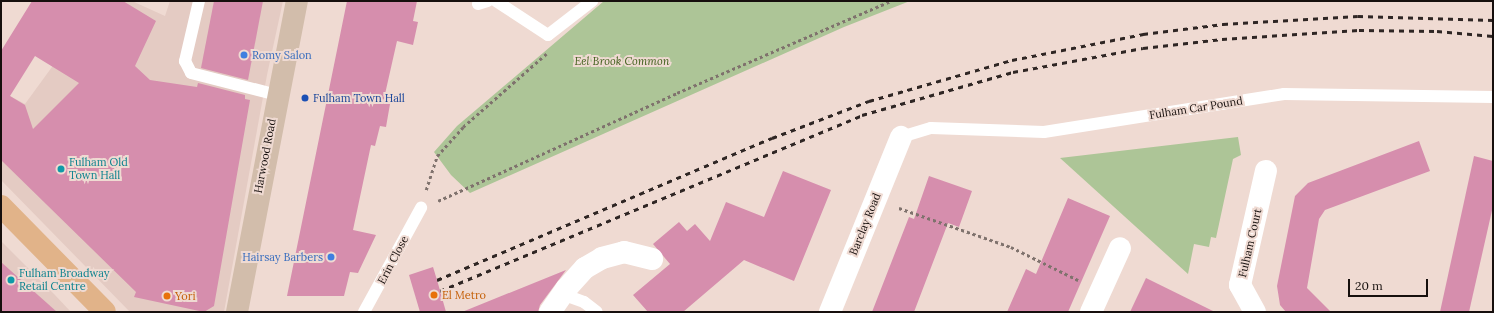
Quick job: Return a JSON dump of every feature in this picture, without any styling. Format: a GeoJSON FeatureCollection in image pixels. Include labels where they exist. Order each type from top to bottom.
{"type":"FeatureCollection","features":[{"type":"Feature","properties":{"kind":"main road","name":"Harwood Road"},"geometry":{"type":"LineString","coordinates":[[236,312],[277,96],[297,1]]}},
{"type":"Feature","properties":{"kind":"main road"},"geometry":{"type":"LineString","coordinates":[[1,206],[105,312]]}},
{"type":"Feature","properties":{"kind":"street","name":"Barclay Road"},"geometry":{"type":"LineString","coordinates":[[830,312],[901,137]]}},
{"type":"Feature","properties":{"kind":"street","name":"Fulham Court"},"geometry":{"type":"LineString","coordinates":[[1255,312],[1240,285],[1266,171]]}},
{"type":"Feature","properties":{"kind":"street"},"geometry":{"type":"LineString","coordinates":[[1091,312],[1120,248]]}},
{"type":"Feature","properties":{"kind":"street"},"geometry":{"type":"LineString","coordinates":[[550,312],[562,294],[585,268],[602,258],[624,252],[652,259]]}},
{"type":"Feature","properties":{"kind":"lane"},"geometry":{"type":"LineString","coordinates":[[199,1],[185,61],[191,73],[277,96]]}},
{"type":"Feature","properties":{"kind":"lane"},"geometry":{"type":"LineString","coordinates":[[496,1],[548,36],[592,1]]}},
{"type":"Feature","properties":{"kind":"lane","name":"Fulham Car Pound"},"geometry":{"type":"LineString","coordinates":[[901,137],[931,128],[1044,132],[1284,94],[1493,97]]}},
{"type":"Feature","properties":{"kind":"lane","name":"Erin Close"},"geometry":{"type":"LineString","coordinates":[[364,312],[421,208]]}},
{"type":"Feature","properties":{"kind":"lane"},"geometry":{"type":"LineString","coordinates":[[562,294],[584,302],[597,312]]}},
{"type":"Feature","properties":{"kind":"path"},"geometry":{"type":"LineString","coordinates":[[421,208],[466,190],[677,93],[889,1]]}},
{"type":"Feature","properties":{"kind":"path"},"geometry":{"type":"LineString","coordinates":[[421,208],[437,156],[463,127],[552,49]]}},
{"type":"Feature","properties":{"kind":"path"},"geometry":{"type":"LineString","coordinates":[[874,202],[894,206],[1011,247],[1100,290]]}},
{"type":"Feature","properties":{"kind":"shaded area"},"geometry":{"type":"Polygon","coordinates":[[[100,1],[132,1],[165,16],[170,1],[283,1],[267,75],[224,312],[130,312],[1,180],[1,98],[6,102],[10,96],[25,104],[100,1]]]}},
{"type":"Feature","properties":{"kind":"shaded area"},"geometry":{"type":"Polygon","coordinates":[[[1,241],[54,294],[71,312],[1,312],[1,241]]]}},
{"type":"Feature","properties":{"kind":"green space","name":"Eel Brook Common"},"geometry":{"type":"Polygon","coordinates":[[[604,1],[910,1],[844,27],[470,193],[451,175],[434,152],[457,126],[604,1]]]}},
{"type":"Feature","properties":{"kind":"green space"},"geometry":{"type":"Polygon","coordinates":[[[1238,137],[1241,155],[1233,159],[1216,238],[1211,237],[1209,247],[1194,244],[1188,274],[1060,158],[1238,137]]]}},
{"type":"Feature","properties":{"kind":"building"},"geometry":{"type":"Polygon","coordinates":[[[32,1],[123,1],[156,21],[135,66],[150,80],[197,87],[198,83],[245,95],[245,99],[250,100],[214,306],[204,312],[134,297],[136,292],[1,160],[1,51],[32,1]],[[35,56],[10,96],[25,105],[33,129],[79,83],[35,56]]]}},
{"type":"Feature","properties":{"kind":"building"},"geometry":{"type":"Polygon","coordinates":[[[214,1],[263,1],[248,80],[201,68],[214,1]]]}},
{"type":"Feature","properties":{"kind":"building"},"geometry":{"type":"Polygon","coordinates":[[[347,1],[417,1],[413,21],[418,22],[413,45],[397,41],[383,103],[390,104],[386,127],[380,126],[375,146],[371,145],[353,230],[376,235],[358,273],[350,272],[344,296],[287,296],[347,1]]]}},
{"type":"Feature","properties":{"kind":"building"},"geometry":{"type":"Polygon","coordinates":[[[1419,141],[1430,171],[1325,210],[1319,219],[1307,288],[1331,312],[1286,312],[1280,305],[1277,286],[1295,196],[1308,183],[1419,141]]]}},
{"type":"Feature","properties":{"kind":"building"},"geometry":{"type":"Polygon","coordinates":[[[1474,156],[1493,161],[1493,206],[1469,312],[1440,312],[1474,156]]]}},
{"type":"Feature","properties":{"kind":"building"},"geometry":{"type":"Polygon","coordinates":[[[783,171],[831,190],[794,281],[744,260],[683,312],[648,312],[633,295],[670,264],[653,244],[679,222],[687,231],[695,224],[710,241],[726,202],[764,217],[783,171]]]}},
{"type":"Feature","properties":{"kind":"building"},"geometry":{"type":"Polygon","coordinates":[[[929,176],[972,191],[959,227],[948,223],[914,312],[872,312],[909,217],[914,219],[929,176]]]}},
{"type":"Feature","properties":{"kind":"building"},"geometry":{"type":"Polygon","coordinates":[[[1068,198],[1110,216],[1068,312],[1007,312],[1026,269],[1036,274],[1068,198]]]}},
{"type":"Feature","properties":{"kind":"building","name":"Fulham Broadway Retail Centre"},"geometry":{"type":"Polygon","coordinates":[[[1,262],[57,312],[1,312],[1,262]]]}},
{"type":"Feature","properties":{"kind":"building"},"geometry":{"type":"Polygon","coordinates":[[[433,267],[446,312],[420,312],[409,275],[433,267]]]}},
{"type":"Feature","properties":{"kind":"building"},"geometry":{"type":"Polygon","coordinates":[[[566,270],[540,305],[538,312],[462,312],[566,270]]]}},
{"type":"Feature","properties":{"kind":"building"},"geometry":{"type":"Polygon","coordinates":[[[1146,278],[1215,312],[1130,312],[1146,278]]]}},
{"type":"Feature","properties":{"kind":"railway"},"geometry":{"type":"LineString","coordinates":[[437,280],[772,138],[869,101],[1012,60],[1143,34],[1223,24],[1358,16],[1493,20]]}},
{"type":"Feature","properties":{"kind":"railway"},"geometry":{"type":"LineString","coordinates":[[440,291],[862,115],[1013,72],[1143,48],[1222,39],[1359,30],[1437,31],[1493,36]]}},
{"type":"Feature","properties":{"kind":"place","name":"Romy Salon"},"geometry":{"type":"Point","coordinates":[244,55]}},
{"type":"Feature","properties":{"kind":"place","name":"Fulham Town Hall"},"geometry":{"type":"Point","coordinates":[305,98]}},
{"type":"Feature","properties":{"kind":"place","name":"Fulham Old Town Hall"},"geometry":{"type":"Point","coordinates":[61,169]}},
{"type":"Feature","properties":{"kind":"place","name":"Hairsay Barbers"},"geometry":{"type":"Point","coordinates":[331,257]}},
{"type":"Feature","properties":{"kind":"place","name":"Fulham Broadway Retail Centre"},"geometry":{"type":"Point","coordinates":[11,280]}},
{"type":"Feature","properties":{"kind":"place","name":"El Metro"},"geometry":{"type":"Point","coordinates":[434,295]}},
{"type":"Feature","properties":{"kind":"place","name":"Yori"},"geometry":{"type":"Point","coordinates":[167,296]}}]}
